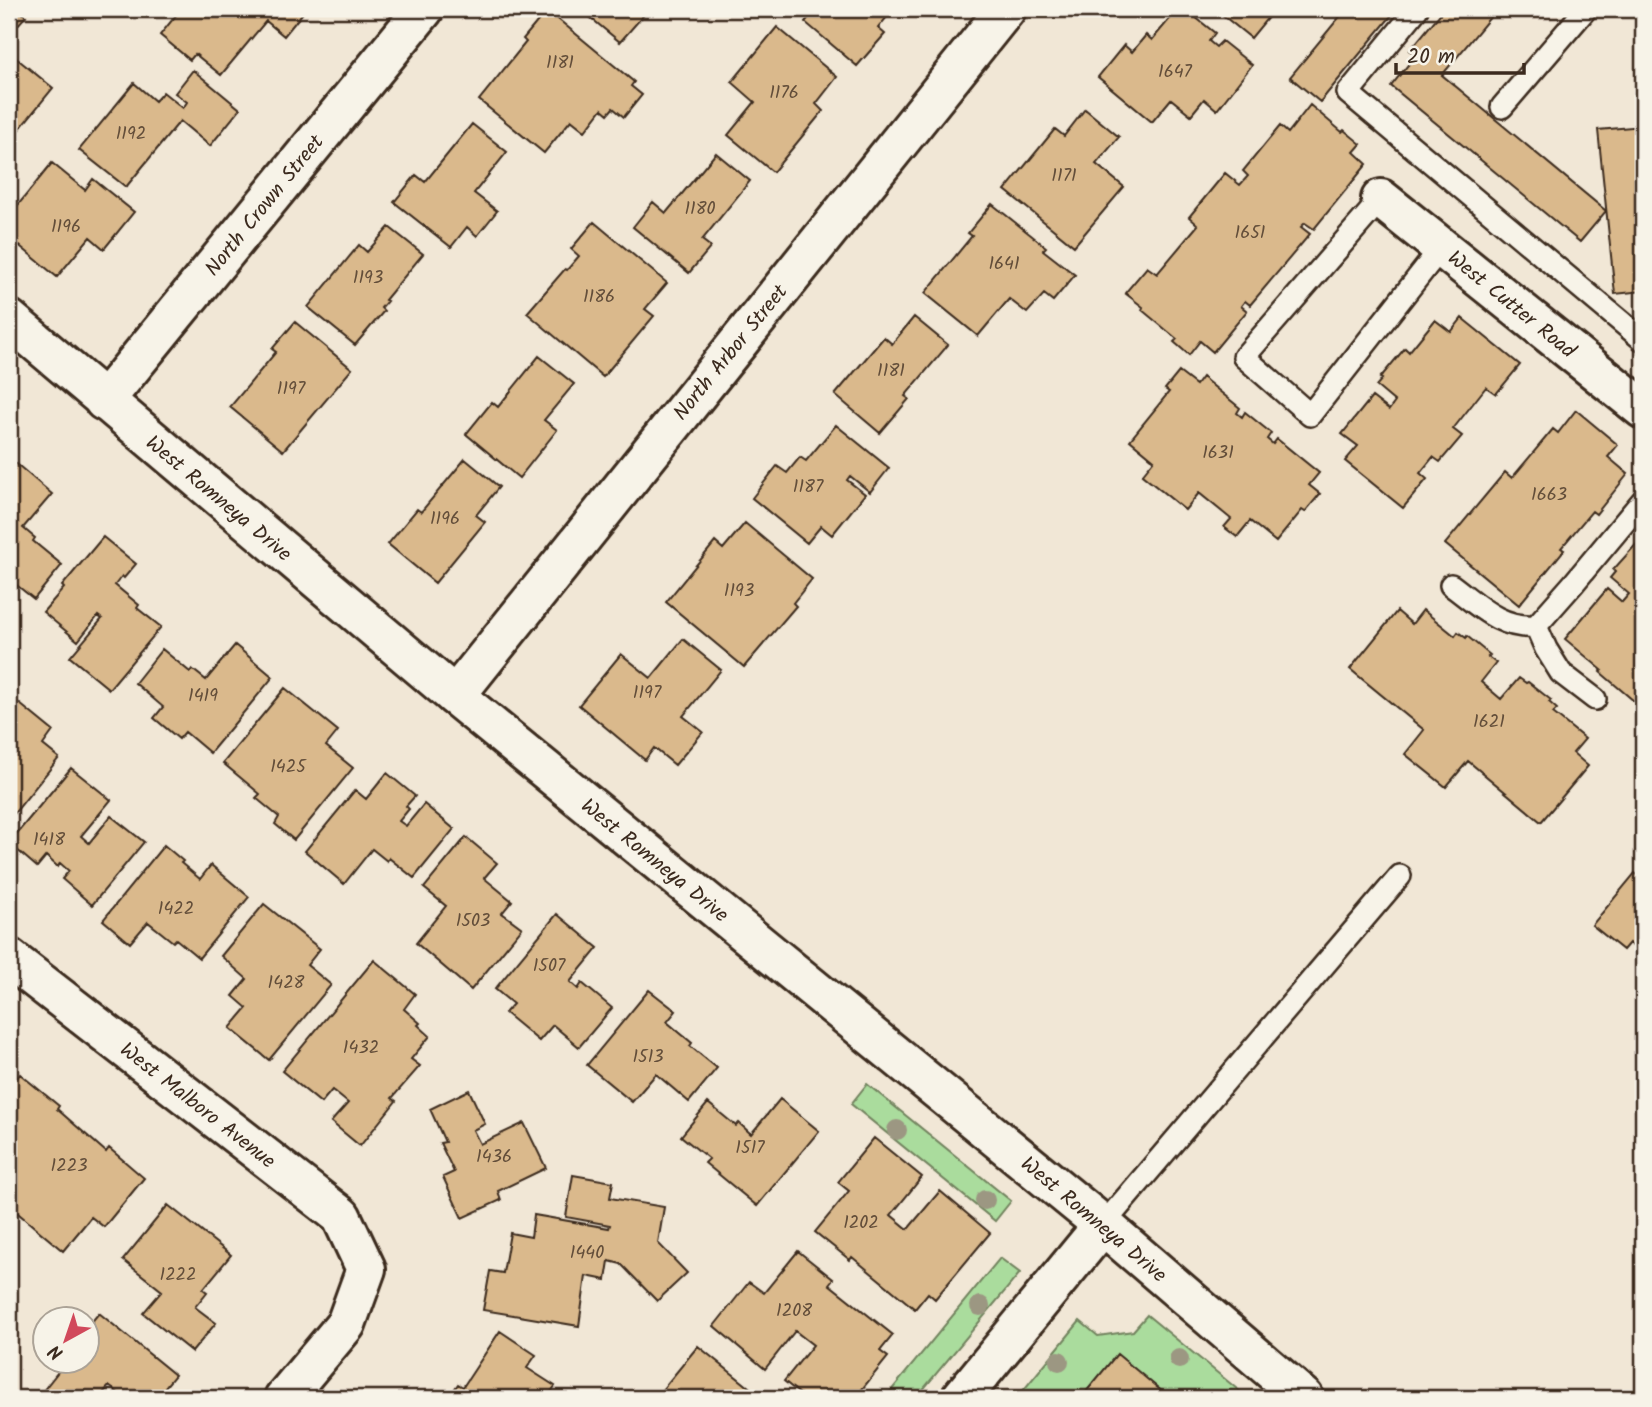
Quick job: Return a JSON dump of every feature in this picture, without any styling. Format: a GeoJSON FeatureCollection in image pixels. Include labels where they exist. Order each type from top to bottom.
{"type":"FeatureCollection","features":[{"type":"Feature","properties":{"kind":"street","name":"North Crown Street"},"geometry":{"type":"LineString","coordinates":[[104,401],[424,9]]}},
{"type":"Feature","properties":{"kind":"street","name":"North Arbor Street"},"geometry":{"type":"LineString","coordinates":[[455,696],[1006,9]]}},
{"type":"Feature","properties":{"kind":"street","name":"West Cutter Road"},"geometry":{"type":"LineString","coordinates":[[1381,199],[1643,409]]}},
{"type":"Feature","properties":{"kind":"street","name":"West Romneya Drive"},"geometry":{"type":"LineString","coordinates":[[9,319],[455,696],[1103,1225],[1304,1398]]}},
{"type":"Feature","properties":{"kind":"street","name":"West Malboro Avenue"},"geometry":{"type":"LineString","coordinates":[[9,958],[341,1216],[366,1269],[346,1324],[284,1398]]}},
{"type":"Feature","properties":{"kind":"street"},"geometry":{"type":"LineString","coordinates":[[961,1398],[1103,1225]]}},
{"type":"Feature","properties":{"kind":"lane"},"geometry":{"type":"LineString","coordinates":[[1417,9],[1348,93],[1643,340]]}},
{"type":"Feature","properties":{"kind":"lane"},"geometry":{"type":"LineString","coordinates":[[1502,107],[1586,9]]}},
{"type":"Feature","properties":{"kind":"lane"},"geometry":{"type":"LineString","coordinates":[[1381,199],[1244,357],[1310,415],[1441,248]]}},
{"type":"Feature","properties":{"kind":"lane"},"geometry":{"type":"LineString","coordinates":[[1451,585],[1507,624],[1536,626],[1643,500]]}},
{"type":"Feature","properties":{"kind":"lane"},"geometry":{"type":"LineString","coordinates":[[1536,626],[1560,673],[1595,699]]}},
{"type":"Feature","properties":{"kind":"lane"},"geometry":{"type":"LineString","coordinates":[[1103,1225],[1399,876]]}},
{"type":"Feature","properties":{"kind":"green space"},"geometry":{"type":"Polygon","coordinates":[[[867,1084],[1011,1201],[995,1221],[851,1104],[867,1084]]]}},
{"type":"Feature","properties":{"kind":"green space"},"geometry":{"type":"Polygon","coordinates":[[[1000,1258],[1020,1273],[916,1398],[885,1398],[1000,1258]]]}},
{"type":"Feature","properties":{"kind":"green space"},"geometry":{"type":"Polygon","coordinates":[[[1147,1315],[1248,1398],[1170,1398],[1117,1355],[1081,1398],[1017,1398],[1080,1321],[1098,1336],[1133,1331],[1147,1315]]]}},
{"type":"Feature","properties":{"kind":"building"},"geometry":{"type":"Polygon","coordinates":[[[9,9],[17,9],[26,16],[9,35],[9,9]]]}},
{"type":"Feature","properties":{"kind":"building"},"geometry":{"type":"Polygon","coordinates":[[[181,9],[306,9],[284,36],[266,21],[221,75],[195,54],[190,60],[160,35],[181,9]]]}},
{"type":"Feature","properties":{"kind":"building"},"geometry":{"type":"Polygon","coordinates":[[[580,9],[649,9],[620,42],[580,9]]]}},
{"type":"Feature","properties":{"kind":"building"},"geometry":{"type":"Polygon","coordinates":[[[816,9],[887,9],[891,12],[878,28],[885,34],[857,66],[805,22],[816,9]]]}},
{"type":"Feature","properties":{"kind":"building"},"geometry":{"type":"Polygon","coordinates":[[[1178,9],[1185,9],[1215,33],[1209,41],[1216,47],[1222,41],[1252,65],[1217,110],[1204,99],[1191,115],[1171,99],[1152,122],[1098,77],[1124,45],[1132,52],[1146,35],[1152,40],[1178,9]]]}},
{"type":"Feature","properties":{"kind":"building"},"geometry":{"type":"Polygon","coordinates":[[[1215,9],[1265,9],[1270,15],[1251,38],[1215,9]]]}},
{"type":"Feature","properties":{"kind":"building"},"geometry":{"type":"Polygon","coordinates":[[[1346,9],[1397,9],[1320,102],[1290,77],[1346,9]]]}},
{"type":"Feature","properties":{"kind":"building"},"geometry":{"type":"Polygon","coordinates":[[[1444,9],[1497,9],[1442,75],[1606,211],[1580,242],[1391,86],[1416,55],[1410,50],[1444,9]]]}},
{"type":"Feature","properties":{"kind":"building"},"geometry":{"type":"Polygon","coordinates":[[[547,10],[634,82],[631,86],[642,95],[624,117],[613,108],[608,114],[602,109],[585,131],[571,120],[544,153],[479,100],[526,42],[523,39],[547,10]]]}},
{"type":"Feature","properties":{"kind":"building"},"geometry":{"type":"Polygon","coordinates":[[[777,27],[837,77],[816,104],[823,111],[773,172],[728,135],[755,102],[732,82],[777,27]]]}},
{"type":"Feature","properties":{"kind":"building"},"geometry":{"type":"Polygon","coordinates":[[[9,54],[53,88],[9,142],[9,54]]]}},
{"type":"Feature","properties":{"kind":"building"},"geometry":{"type":"Polygon","coordinates":[[[193,70],[240,109],[210,146],[180,121],[126,187],[79,150],[134,83],[155,101],[163,92],[183,108],[187,102],[175,93],[193,70]]]}},
{"type":"Feature","properties":{"kind":"building"},"geometry":{"type":"Polygon","coordinates":[[[1310,105],[1361,144],[1354,152],[1367,164],[1314,229],[1305,223],[1301,227],[1310,234],[1250,305],[1245,301],[1241,306],[1247,311],[1213,352],[1200,341],[1189,355],[1174,342],[1177,339],[1125,293],[1147,267],[1157,274],[1198,225],[1189,217],[1225,173],[1240,185],[1248,176],[1243,171],[1280,126],[1288,133],[1310,105]]]}},
{"type":"Feature","properties":{"kind":"building"},"geometry":{"type":"Polygon","coordinates":[[[1085,109],[1119,137],[1096,164],[1124,187],[1074,246],[1005,190],[1055,129],[1064,136],[1085,109]]]}},
{"type":"Feature","properties":{"kind":"building"},"geometry":{"type":"Polygon","coordinates":[[[472,124],[507,152],[474,193],[497,211],[477,236],[467,227],[451,247],[394,202],[416,175],[425,182],[472,124]]]}},
{"type":"Feature","properties":{"kind":"building"},"geometry":{"type":"Polygon","coordinates":[[[1643,126],[1643,291],[1615,294],[1598,130],[1643,126]]]}},
{"type":"Feature","properties":{"kind":"building"},"geometry":{"type":"Polygon","coordinates":[[[716,153],[750,181],[702,240],[711,247],[689,273],[633,227],[653,202],[666,213],[716,153]]]}},
{"type":"Feature","properties":{"kind":"building"},"geometry":{"type":"Polygon","coordinates":[[[52,163],[85,190],[93,179],[134,212],[104,249],[90,237],[57,277],[9,237],[9,216],[52,163]]]}},
{"type":"Feature","properties":{"kind":"building"},"geometry":{"type":"Polygon","coordinates":[[[992,204],[1046,247],[1043,250],[1075,275],[1053,301],[1044,294],[1027,313],[1009,299],[978,336],[925,293],[972,236],[968,233],[992,204]]]}},
{"type":"Feature","properties":{"kind":"building"},"geometry":{"type":"Polygon","coordinates":[[[594,222],[667,283],[645,309],[654,316],[603,377],[527,313],[579,256],[571,249],[594,222]]]}},
{"type":"Feature","properties":{"kind":"building"},"geometry":{"type":"Polygon","coordinates":[[[389,227],[423,254],[385,300],[387,301],[381,308],[384,311],[355,345],[308,307],[359,245],[367,252],[389,227]]]}},
{"type":"Feature","properties":{"kind":"building"},"geometry":{"type":"Polygon","coordinates":[[[914,317],[948,345],[905,396],[909,399],[880,433],[835,395],[884,337],[892,344],[914,317]]]}},
{"type":"Feature","properties":{"kind":"building"},"geometry":{"type":"Polygon","coordinates":[[[1462,318],[1520,365],[1496,394],[1486,387],[1453,429],[1462,436],[1440,462],[1433,457],[1420,473],[1427,479],[1403,508],[1345,461],[1358,446],[1342,434],[1372,397],[1389,410],[1395,402],[1376,386],[1405,348],[1409,352],[1435,320],[1451,332],[1462,318]]]}},
{"type":"Feature","properties":{"kind":"building"},"geometry":{"type":"Polygon","coordinates":[[[295,322],[352,369],[283,451],[230,407],[276,352],[272,349],[295,322]]]}},
{"type":"Feature","properties":{"kind":"building"},"geometry":{"type":"Polygon","coordinates":[[[539,356],[574,384],[544,420],[557,430],[519,478],[466,434],[492,402],[498,407],[539,356]]]}},
{"type":"Feature","properties":{"kind":"building"},"geometry":{"type":"Polygon","coordinates":[[[1179,372],[1196,385],[1202,377],[1240,408],[1237,413],[1242,417],[1245,412],[1271,433],[1267,439],[1273,444],[1277,439],[1319,473],[1309,485],[1320,494],[1305,512],[1302,510],[1276,542],[1250,521],[1237,537],[1224,527],[1231,519],[1199,493],[1185,510],[1142,475],[1154,460],[1130,440],[1169,392],[1165,389],[1179,372]]]}},
{"type":"Feature","properties":{"kind":"building"},"geometry":{"type":"Polygon","coordinates":[[[1576,410],[1618,445],[1608,457],[1628,474],[1596,514],[1592,511],[1561,548],[1564,550],[1519,605],[1445,544],[1505,472],[1512,478],[1553,429],[1558,433],[1576,410]]]}},
{"type":"Feature","properties":{"kind":"building"},"geometry":{"type":"Polygon","coordinates":[[[836,425],[889,468],[870,492],[850,476],[847,480],[865,494],[832,535],[821,526],[807,543],[752,498],[777,466],[787,473],[800,457],[806,461],[836,425]]]}},
{"type":"Feature","properties":{"kind":"building"},"geometry":{"type":"Polygon","coordinates":[[[465,459],[499,487],[476,515],[485,522],[435,583],[388,544],[417,509],[421,512],[465,459]]]}},
{"type":"Feature","properties":{"kind":"building"},"geometry":{"type":"Polygon","coordinates":[[[12,460],[52,494],[23,528],[35,538],[33,541],[62,565],[34,599],[9,579],[9,464],[12,460]]]}},
{"type":"Feature","properties":{"kind":"building"},"geometry":{"type":"Polygon","coordinates":[[[745,523],[812,579],[793,603],[796,606],[744,667],[666,602],[715,542],[723,549],[745,523]]]}},
{"type":"Feature","properties":{"kind":"building"},"geometry":{"type":"Polygon","coordinates":[[[103,537],[136,564],[115,585],[139,605],[137,608],[161,627],[109,689],[70,657],[102,619],[98,616],[78,641],[43,612],[103,537]]]}},
{"type":"Feature","properties":{"kind":"building"},"geometry":{"type":"Polygon","coordinates":[[[1640,540],[1643,542],[1643,690],[1634,701],[1565,639],[1607,589],[1622,602],[1629,594],[1610,578],[1615,572],[1613,570],[1640,540]]]}},
{"type":"Feature","properties":{"kind":"building"},"geometry":{"type":"Polygon","coordinates":[[[1423,610],[1455,636],[1458,632],[1466,638],[1467,636],[1490,655],[1488,657],[1496,663],[1481,682],[1501,699],[1519,678],[1528,682],[1551,700],[1549,702],[1557,709],[1553,713],[1585,739],[1573,753],[1588,766],[1541,822],[1468,761],[1446,787],[1405,754],[1424,730],[1350,669],[1397,611],[1412,624],[1423,610]]]}},
{"type":"Feature","properties":{"kind":"building"},"geometry":{"type":"Polygon","coordinates":[[[683,639],[721,670],[683,716],[703,732],[675,765],[654,748],[645,760],[579,705],[621,654],[651,678],[683,639]]]}},
{"type":"Feature","properties":{"kind":"building"},"geometry":{"type":"Polygon","coordinates":[[[235,645],[273,677],[210,753],[185,732],[179,739],[154,718],[163,707],[135,683],[162,649],[190,672],[192,669],[206,680],[235,645]]]}},
{"type":"Feature","properties":{"kind":"building"},"geometry":{"type":"Polygon","coordinates":[[[285,688],[338,731],[326,746],[353,768],[294,840],[275,824],[279,817],[256,798],[260,794],[223,763],[285,688]]]}},
{"type":"Feature","properties":{"kind":"building"},"geometry":{"type":"Polygon","coordinates":[[[9,695],[53,731],[43,745],[59,758],[9,820],[9,695]]]}},
{"type":"Feature","properties":{"kind":"building"},"geometry":{"type":"Polygon","coordinates":[[[71,768],[111,800],[81,836],[89,843],[111,816],[144,842],[92,905],[62,879],[69,871],[60,863],[58,867],[46,856],[37,867],[9,843],[71,768]]]}},
{"type":"Feature","properties":{"kind":"building"},"geometry":{"type":"Polygon","coordinates":[[[387,773],[415,796],[406,806],[409,809],[399,821],[406,826],[424,804],[454,829],[414,878],[389,858],[387,861],[372,849],[344,884],[305,851],[355,790],[366,799],[387,773]]]}},
{"type":"Feature","properties":{"kind":"building"},"geometry":{"type":"Polygon","coordinates":[[[466,837],[497,863],[484,878],[512,901],[502,913],[522,928],[471,990],[416,943],[446,906],[424,888],[466,837]]]}},
{"type":"Feature","properties":{"kind":"building"},"geometry":{"type":"Polygon","coordinates":[[[164,845],[200,879],[211,865],[249,897],[199,958],[176,939],[173,942],[148,922],[130,943],[103,920],[164,845]]]}},
{"type":"Feature","properties":{"kind":"building"},"geometry":{"type":"Polygon","coordinates":[[[1635,873],[1643,879],[1643,955],[1629,943],[1623,950],[1592,925],[1635,873]]]}},
{"type":"Feature","properties":{"kind":"building"},"geometry":{"type":"Polygon","coordinates":[[[264,904],[320,949],[307,965],[331,985],[269,1060],[230,1028],[247,1008],[233,996],[247,979],[221,956],[264,904]]]}},
{"type":"Feature","properties":{"kind":"building"},"geometry":{"type":"Polygon","coordinates":[[[557,914],[598,948],[570,982],[578,989],[582,983],[612,1008],[579,1047],[553,1025],[539,1041],[505,1013],[513,1004],[495,989],[557,914]]]}},
{"type":"Feature","properties":{"kind":"building"},"geometry":{"type":"Polygon","coordinates":[[[374,960],[415,994],[404,1009],[430,1036],[411,1059],[420,1066],[392,1098],[396,1101],[360,1146],[331,1122],[348,1103],[332,1090],[321,1103],[282,1071],[374,960]]]}},
{"type":"Feature","properties":{"kind":"building"},"geometry":{"type":"Polygon","coordinates":[[[649,990],[676,1011],[667,1022],[717,1068],[689,1102],[656,1074],[632,1102],[587,1065],[649,990]]]}},
{"type":"Feature","properties":{"kind":"building"},"geometry":{"type":"Polygon","coordinates":[[[20,1074],[59,1106],[57,1109],[106,1152],[109,1148],[144,1178],[104,1227],[91,1217],[63,1251],[13,1209],[16,1205],[9,1199],[9,1088],[20,1074]]]}},
{"type":"Feature","properties":{"kind":"building"},"geometry":{"type":"Polygon","coordinates":[[[469,1090],[485,1124],[473,1130],[480,1144],[524,1123],[546,1168],[498,1191],[501,1200],[462,1218],[443,1177],[454,1172],[440,1143],[445,1142],[430,1109],[469,1090]]]}},
{"type":"Feature","properties":{"kind":"building"},"geometry":{"type":"Polygon","coordinates":[[[780,1099],[819,1131],[757,1206],[705,1163],[709,1159],[681,1136],[708,1103],[736,1126],[739,1123],[751,1134],[780,1099]]]}},
{"type":"Feature","properties":{"kind":"building"},"geometry":{"type":"Polygon","coordinates":[[[874,1138],[922,1177],[891,1215],[908,1229],[940,1191],[990,1233],[935,1299],[928,1293],[915,1309],[852,1257],[850,1260],[815,1232],[849,1191],[838,1182],[874,1138]]]}},
{"type":"Feature","properties":{"kind":"building"},"geometry":{"type":"Polygon","coordinates":[[[573,1175],[613,1182],[610,1198],[664,1207],[658,1243],[687,1273],[657,1301],[621,1264],[609,1261],[606,1280],[586,1276],[579,1326],[483,1310],[490,1271],[503,1273],[510,1233],[531,1237],[534,1215],[609,1228],[610,1225],[566,1217],[573,1175]]]}},
{"type":"Feature","properties":{"kind":"building"},"geometry":{"type":"Polygon","coordinates":[[[168,1205],[231,1255],[203,1289],[207,1292],[195,1307],[216,1323],[192,1352],[143,1313],[162,1291],[123,1260],[168,1205]]]}},
{"type":"Feature","properties":{"kind":"building"},"geometry":{"type":"Polygon","coordinates":[[[798,1251],[833,1279],[829,1284],[893,1335],[880,1351],[888,1357],[855,1398],[805,1398],[784,1381],[813,1345],[795,1331],[765,1369],[714,1326],[749,1282],[764,1293],[798,1251]]]}},
{"type":"Feature","properties":{"kind":"building"},"geometry":{"type":"Polygon","coordinates":[[[102,1315],[175,1375],[156,1398],[125,1398],[109,1386],[99,1398],[39,1396],[55,1376],[102,1376],[102,1315]]]}},
{"type":"Feature","properties":{"kind":"building"},"geometry":{"type":"Polygon","coordinates":[[[500,1331],[536,1355],[527,1368],[555,1386],[547,1398],[448,1398],[458,1384],[463,1387],[500,1331]]]}},
{"type":"Feature","properties":{"kind":"building"},"geometry":{"type":"Polygon","coordinates":[[[698,1346],[750,1388],[742,1398],[670,1398],[661,1391],[698,1346]]]}},
{"type":"Feature","properties":{"kind":"building"},"geometry":{"type":"Polygon","coordinates":[[[1117,1354],[1170,1398],[1081,1398],[1117,1354]]]}}]}
